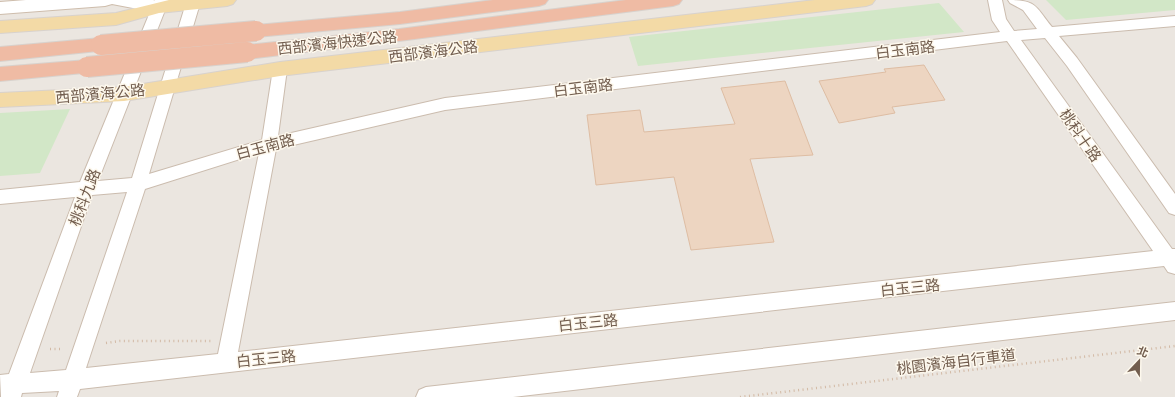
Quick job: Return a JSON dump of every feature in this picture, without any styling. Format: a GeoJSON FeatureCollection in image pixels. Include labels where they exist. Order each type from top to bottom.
{"type":"FeatureCollection","features":[{"type":"Feature","properties":{"kind":"highway","name":"西部濱海快速公路"},"geometry":{"type":"LineString","coordinates":[[0,54],[400,18],[539,0]]}},
{"type":"Feature","properties":{"kind":"highway","name":"西部濱海快速公路"},"geometry":{"type":"LineString","coordinates":[[0,74],[247,52],[399,35],[673,0]]}},
{"type":"Feature","properties":{"kind":"main road"},"geometry":{"type":"LineString","coordinates":[[0,27],[116,19],[161,4],[227,0]]}},
{"type":"Feature","properties":{"kind":"main road","name":"西部濱海公路"},"geometry":{"type":"LineString","coordinates":[[0,100],[124,94],[166,86],[280,69],[866,0]]}},
{"type":"Feature","properties":{"kind":"street"},"geometry":{"type":"LineString","coordinates":[[0,8],[105,0]]}},
{"type":"Feature","properties":{"kind":"street"},"geometry":{"type":"LineString","coordinates":[[118,0],[161,4]]}},
{"type":"Feature","properties":{"kind":"street","name":"桃科十路"},"geometry":{"type":"LineString","coordinates":[[996,0],[999,20],[1173,261]]}},
{"type":"Feature","properties":{"kind":"street"},"geometry":{"type":"LineString","coordinates":[[1015,0],[1028,7],[1072,62],[1175,208]]}},
{"type":"Feature","properties":{"kind":"street"},"geometry":{"type":"LineString","coordinates":[[70,388],[138,184],[166,86],[194,2]]}},
{"type":"Feature","properties":{"kind":"street","name":"桃科九路"},"geometry":{"type":"LineString","coordinates":[[9,388],[86,189],[161,4]]}},
{"type":"Feature","properties":{"kind":"street","name":"白玉南路"},"geometry":{"type":"LineString","coordinates":[[0,197],[138,184],[269,144],[445,104],[1010,36],[1175,21]]}},
{"type":"Feature","properties":{"kind":"street"},"geometry":{"type":"LineString","coordinates":[[226,362],[269,144],[280,69]]}},
{"type":"Feature","properties":{"kind":"street","name":"白玉三路"},"geometry":{"type":"LineString","coordinates":[[9,388],[70,388],[226,362],[1173,261]]}},
{"type":"Feature","properties":{"kind":"street"},"geometry":{"type":"LineString","coordinates":[[426,397],[1175,312]]}},
{"type":"Feature","properties":{"kind":"path","name":"桃園濱海自行車道"},"geometry":{"type":"LineString","coordinates":[[740,397],[1175,346]]}},
{"type":"Feature","properties":{"kind":"shaded area"},"geometry":{"type":"Polygon","coordinates":[[[0,0],[1175,0],[1175,397],[0,397],[0,0]]]}},
{"type":"Feature","properties":{"kind":"green space"},"geometry":{"type":"Polygon","coordinates":[[[1046,0],[1175,0],[1175,10],[1066,20],[1046,0]]]}},
{"type":"Feature","properties":{"kind":"green space"},"geometry":{"type":"Polygon","coordinates":[[[939,3],[964,32],[638,66],[629,37],[939,3]]]}},
{"type":"Feature","properties":{"kind":"green space"},"geometry":{"type":"Polygon","coordinates":[[[70,109],[40,173],[0,176],[0,113],[70,109]]]}},
{"type":"Feature","properties":{"kind":"building"},"geometry":{"type":"Polygon","coordinates":[[[924,65],[945,100],[892,107],[895,113],[839,123],[819,81],[886,72],[884,69],[924,65]]]}},
{"type":"Feature","properties":{"kind":"building"},"geometry":{"type":"Polygon","coordinates":[[[785,81],[813,155],[750,159],[774,242],[691,250],[674,177],[596,185],[587,115],[640,110],[644,132],[735,124],[721,88],[785,81]]]}}]}
